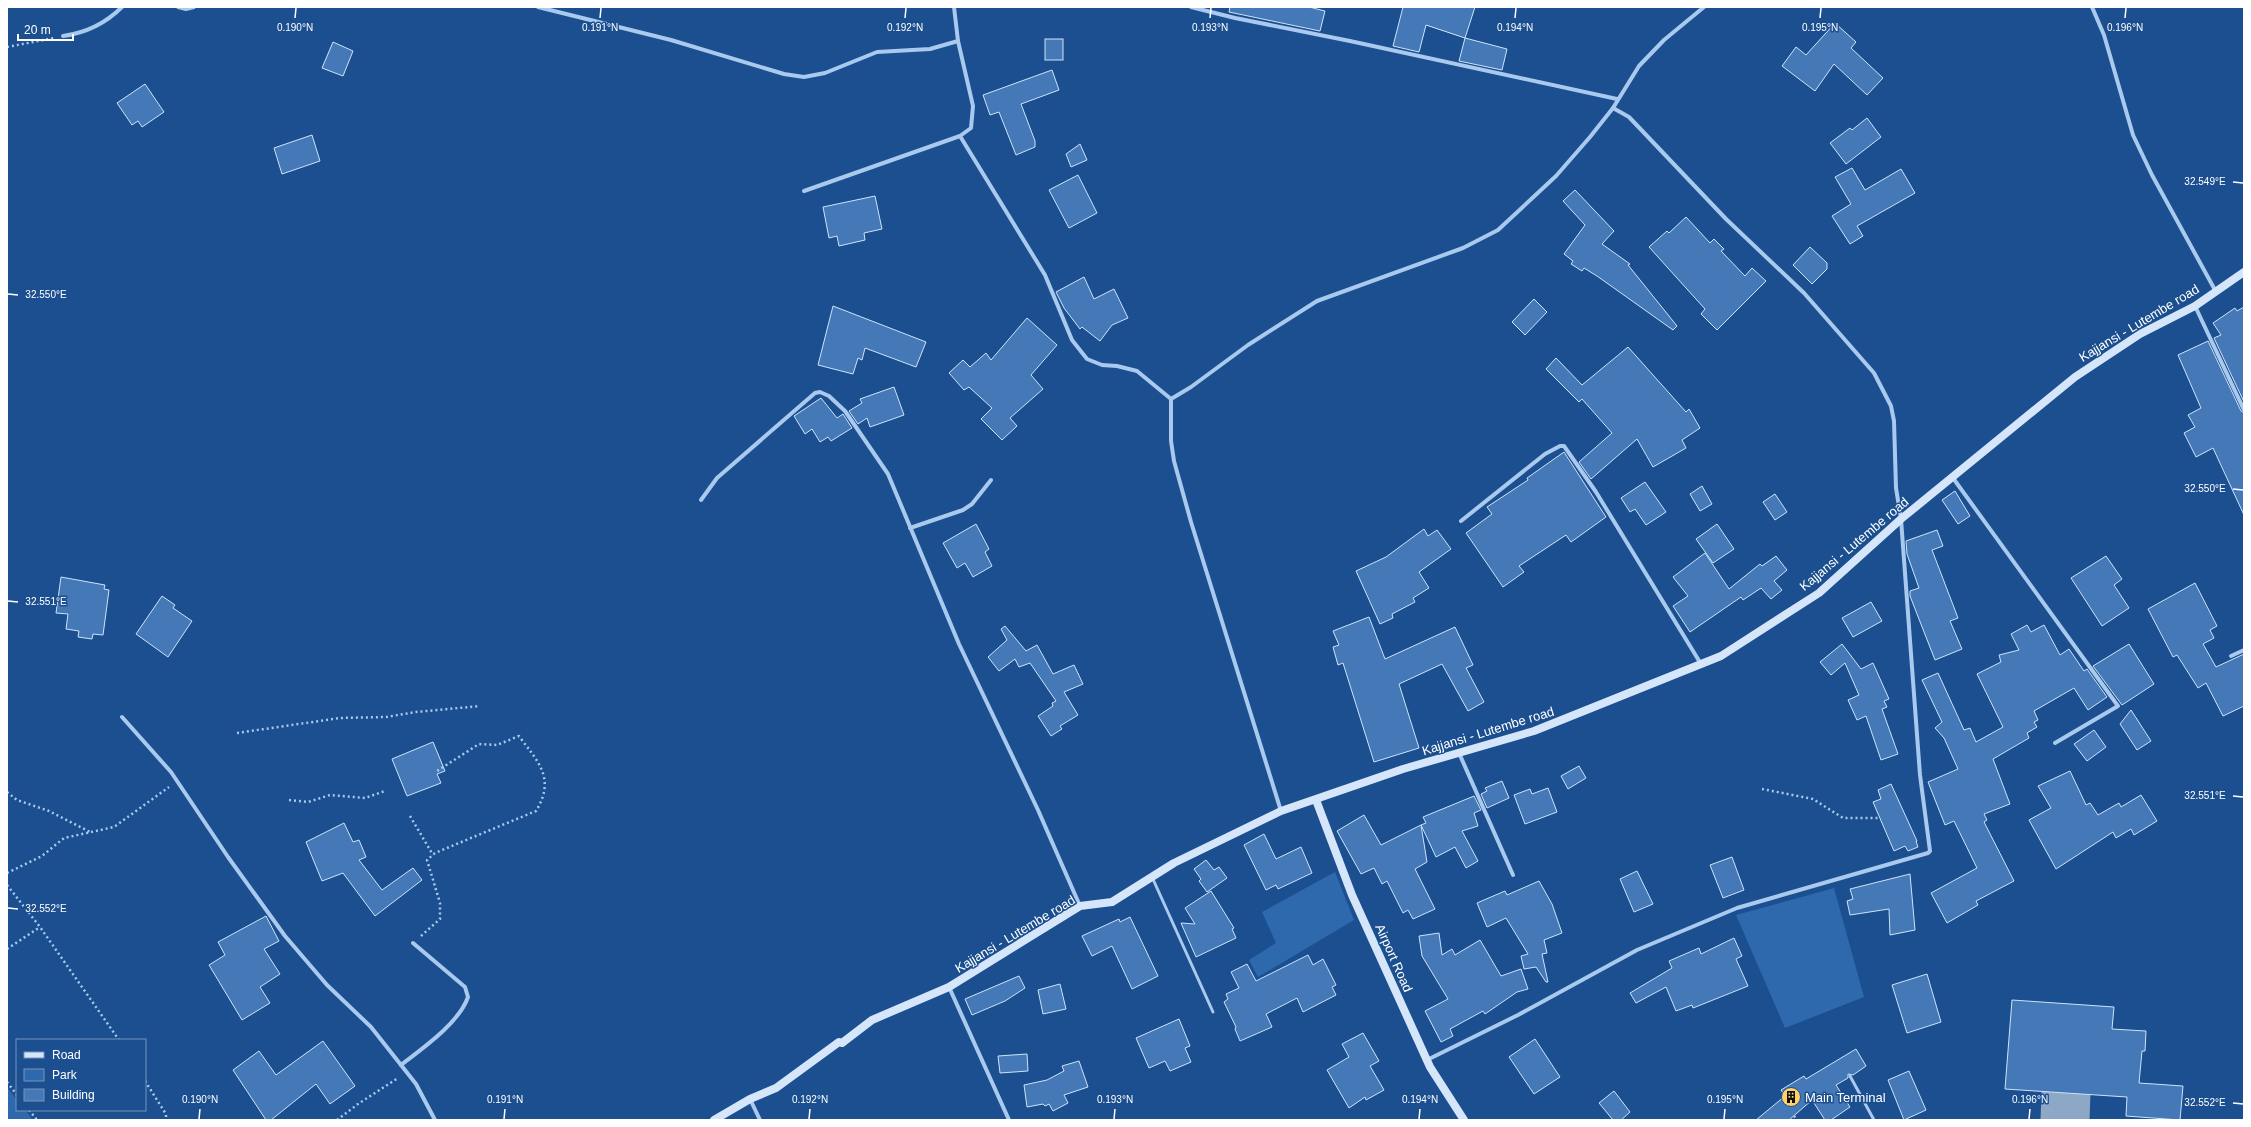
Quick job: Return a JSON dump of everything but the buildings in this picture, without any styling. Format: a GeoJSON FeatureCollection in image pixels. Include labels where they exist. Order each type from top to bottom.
{"type":"FeatureCollection","features":[{"type":"Feature","properties":{"kind":"street"},"geometry":{"type":"LineString","coordinates":[[63,36],[81,34],[100,24],[122,7]]}},
{"type":"Feature","properties":{"kind":"street"},"geometry":{"type":"LineString","coordinates":[[178,7],[186,9],[194,7]]}},
{"type":"Feature","properties":{"kind":"street"},"geometry":{"type":"LineString","coordinates":[[538,7],[671,40],[784,74],[804,77],[825,73],[877,52],[930,49],[958,41]]}},
{"type":"Feature","properties":{"kind":"street"},"geometry":{"type":"LineString","coordinates":[[804,192],[960,136],[971,128],[973,106],[958,41],[954,7]]}},
{"type":"Feature","properties":{"kind":"street"},"geometry":{"type":"LineString","coordinates":[[1192,7],[1235,18],[1357,42],[1617,99]]}},
{"type":"Feature","properties":{"kind":"street"},"geometry":{"type":"LineString","coordinates":[[1171,399],[1191,387],[1248,344],[1317,301],[1463,248],[1498,230],[1556,176],[1613,108],[1617,99],[1639,66],[1664,40],[1704,7]]}},
{"type":"Feature","properties":{"kind":"street"},"geometry":{"type":"LineString","coordinates":[[2092,7],[2104,35],[2133,135],[2152,175],[2215,290]]}},
{"type":"Feature","properties":{"kind":"street"},"geometry":{"type":"LineString","coordinates":[[1427,1060],[1518,1015],[1637,950],[1737,908],[1928,853],[1930,847],[1920,775],[1901,519],[1896,488],[1894,421],[1891,406],[1874,373],[1804,293],[1726,219],[1629,117],[1613,108]]}},
{"type":"Feature","properties":{"kind":"street"},"geometry":{"type":"LineString","coordinates":[[960,136],[1045,275],[1072,340],[1083,355],[1087,359],[1102,365],[1117,366],[1137,371],[1171,399]]}},
{"type":"Feature","properties":{"kind":"street","name":"Kajjansi - Lutembe road"},"geometry":{"type":"LineString","coordinates":[[714,1120],[750,1100],[776,1088],[839,1042],[842,1043],[872,1020],[950,987],[1080,906],[1112,902],[1174,863],[1281,811],[1403,769],[1534,731],[1721,656],[1819,593],[1901,519],[2075,377],[2140,334],[2195,306],[2215,290],[2244,272]]}},
{"type":"Feature","properties":{"kind":"street"},"geometry":{"type":"LineString","coordinates":[[2195,306],[2244,410]]}},
{"type":"Feature","properties":{"kind":"street"},"geometry":{"type":"LineString","coordinates":[[701,500],[716,478],[817,392],[829,396],[840,406],[863,435],[888,474],[959,644],[1038,810],[1080,906]]}},
{"type":"Feature","properties":{"kind":"street"},"geometry":{"type":"LineString","coordinates":[[1171,399],[1171,441],[1174,460],[1191,522],[1281,811]]}},
{"type":"Feature","properties":{"kind":"street"},"geometry":{"type":"LineString","coordinates":[[1461,521],[1545,454],[1560,446],[1564,446],[1596,492],[1701,664]]}},
{"type":"Feature","properties":{"kind":"street"},"geometry":{"type":"LineString","coordinates":[[1953,478],[2118,706],[2055,743]]}},
{"type":"Feature","properties":{"kind":"street"},"geometry":{"type":"LineString","coordinates":[[910,528],[963,510],[972,504],[991,480]]}},
{"type":"Feature","properties":{"kind":"street"},"geometry":{"type":"LineString","coordinates":[[2230,656],[2244,650]]}},
{"type":"Feature","properties":{"kind":"street"},"geometry":{"type":"LineString","coordinates":[[122,717],[178,781],[228,857],[285,936],[327,985],[371,1027],[416,1084],[435,1120]]}},
{"type":"Feature","properties":{"kind":"street"},"geometry":{"type":"LineString","coordinates":[[1459,753],[1513,875]]}},
{"type":"Feature","properties":{"kind":"street","name":"Airport Road"},"geometry":{"type":"LineString","coordinates":[[1316,800],[1352,894],[1427,1060],[1464,1120]]}},
{"type":"Feature","properties":{"kind":"street"},"geometry":{"type":"LineString","coordinates":[[401,1065],[445,1028],[462,1009],[468,997],[465,987],[413,943]]}},
{"type":"Feature","properties":{"kind":"street"},"geometry":{"type":"LineString","coordinates":[[950,987],[1009,1120]]}},
{"type":"Feature","properties":{"kind":"street"},"geometry":{"type":"LineString","coordinates":[[750,1100],[760,1120]]}},
{"type":"Feature","properties":{"kind":"lane"},"geometry":{"type":"LineString","coordinates":[[1152,876],[1214,1012]]}},
{"type":"Feature","properties":{"kind":"lane"},"geometry":{"type":"LineString","coordinates":[[1850,1076],[1874,1120]]}},
{"type":"Feature","properties":{"kind":"path"},"geometry":{"type":"LineString","coordinates":[[7,47],[63,36]]}},
{"type":"Feature","properties":{"kind":"path"},"geometry":{"type":"LineString","coordinates":[[237,733],[340,718],[386,717],[416,712],[480,706]]}},
{"type":"Feature","properties":{"kind":"path"},"geometry":{"type":"LineString","coordinates":[[413,943],[440,919],[440,902],[427,860],[433,855],[536,810],[544,797],[543,768],[519,736],[497,744],[478,744],[437,771]]}},
{"type":"Feature","properties":{"kind":"path"},"geometry":{"type":"LineString","coordinates":[[7,873],[42,856],[64,838],[114,827],[144,803],[178,781]]}},
{"type":"Feature","properties":{"kind":"path"},"geometry":{"type":"LineString","coordinates":[[1762,789],[1813,799],[1843,818],[1878,818]]}},
{"type":"Feature","properties":{"kind":"path"},"geometry":{"type":"LineString","coordinates":[[289,800],[308,802],[330,795],[365,798],[385,791]]}},
{"type":"Feature","properties":{"kind":"path"},"geometry":{"type":"LineString","coordinates":[[7,792],[17,800],[49,811],[91,832]]}},
{"type":"Feature","properties":{"kind":"path"},"geometry":{"type":"LineString","coordinates":[[410,816],[433,855]]}},
{"type":"Feature","properties":{"kind":"path"},"geometry":{"type":"LineString","coordinates":[[7,886],[40,927],[117,1039]]}},
{"type":"Feature","properties":{"kind":"path"},"geometry":{"type":"LineString","coordinates":[[7,949],[40,927]]}},
{"type":"Feature","properties":{"kind":"path"},"geometry":{"type":"LineString","coordinates":[[337,1120],[358,1104],[407,1073]]}},
{"type":"Feature","properties":{"kind":"path"},"geometry":{"type":"LineString","coordinates":[[7,1082],[16,1094]]}},
{"type":"Feature","properties":{"kind":"path"},"geometry":{"type":"LineString","coordinates":[[146,1083],[166,1114],[166,1120]]}},
{"type":"Feature","properties":{"kind":"path"},"geometry":{"type":"LineString","coordinates":[[30,1111],[37,1120]]}},
{"type":"Feature","properties":{"kind":"path"},"geometry":{"type":"LineString","coordinates":[[1794,1116],[1797,1120]]}},
{"type":"Feature","properties":{"kind":"green space"},"geometry":{"type":"Polygon","coordinates":[[[1335,872],[1354,920],[1258,977],[1249,960],[1276,943],[1262,912],[1335,872]]]}},
{"type":"Feature","properties":{"kind":"green space"},"geometry":{"type":"Polygon","coordinates":[[[1834,888],[1864,997],[1785,1028],[1736,915],[1834,888]]]}},
{"type":"Feature","properties":{"kind":"green space"},"geometry":{"type":"Polygon","coordinates":[[[7,1087],[16,1099],[16,1111],[26,1111],[33,1120],[7,1120],[7,1087]]]}},
{"type":"Feature","properties":{"kind":"taxiway"},"geometry":{"type":"LineString","coordinates":[[2065,1120],[2066,1093]]}},
{"type":"Feature","properties":{"kind":"place","name":"Main Terminal"},"geometry":{"type":"Point","coordinates":[1791,1097]}}]}
